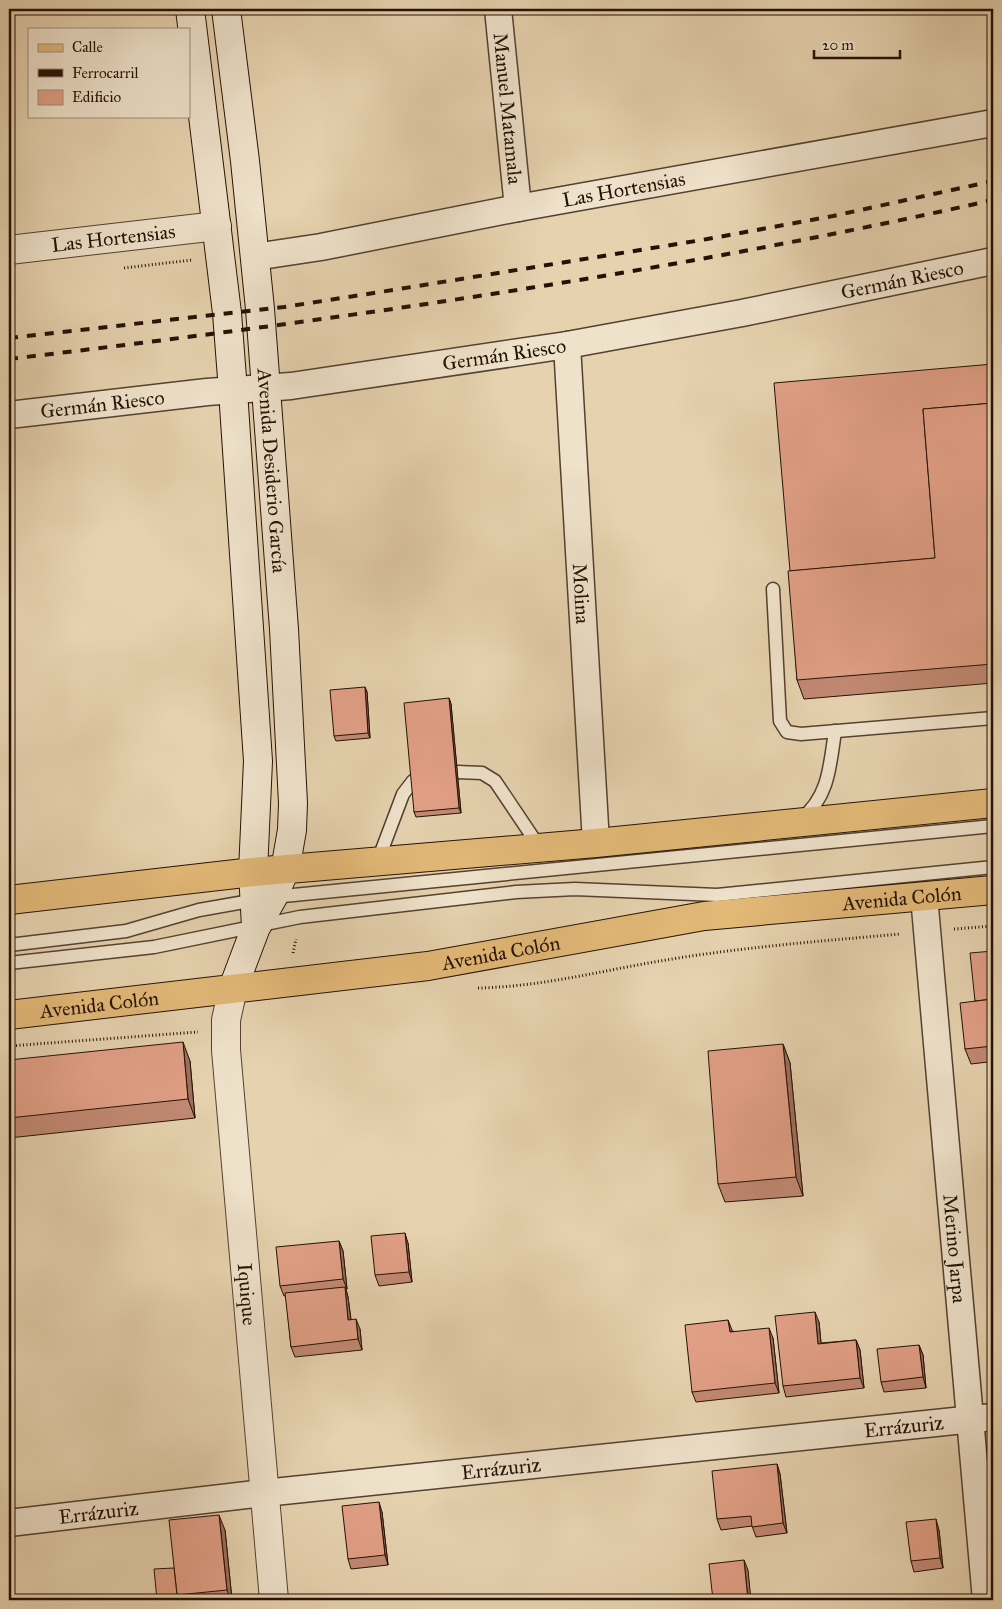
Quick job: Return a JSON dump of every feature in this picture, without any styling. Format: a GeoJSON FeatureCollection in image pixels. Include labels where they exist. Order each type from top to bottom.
{"type":"FeatureCollection","features":[{"type":"Feature","properties":{"kind":"main road","name":"Avenida Desiderio García"},"geometry":{"type":"LineString","coordinates":[[190,9],[217,226],[233,391],[258,761],[253,872],[264,898]]}},
{"type":"Feature","properties":{"kind":"main road","name":"Avenida Desiderio García"},"geometry":{"type":"LineString","coordinates":[[226,9],[255,257],[284,629],[293,803],[292,830],[285,870],[264,898],[256,927],[233,988]]}},
{"type":"Feature","properties":{"kind":"main road","name":"Las Hortensias"},"geometry":{"type":"LineString","coordinates":[[9,250],[217,226]]}},
{"type":"Feature","properties":{"kind":"main road"},"geometry":{"type":"LineString","coordinates":[[250,632],[284,629]]}},
{"type":"Feature","properties":{"kind":"main road"},"geometry":{"type":"LineString","coordinates":[[9,900],[253,872],[596,843],[993,803]]}},
{"type":"Feature","properties":{"kind":"main road","name":"Avenida Colón"},"geometry":{"type":"LineString","coordinates":[[9,1015],[233,988],[361,976],[428,966],[704,916],[993,890]]}},
{"type":"Feature","properties":{"kind":"main road","name":"Iquique"},"geometry":{"type":"LineString","coordinates":[[233,988],[226,1030],[274,1600]]}},
{"type":"Feature","properties":{"kind":"street","name":"Manuel Matamala"},"geometry":{"type":"LineString","coordinates":[[498,9],[518,208]]}},
{"type":"Feature","properties":{"kind":"street","name":"Las Hortensias"},"geometry":{"type":"LineString","coordinates":[[255,257],[414,230],[518,208],[993,123]]}},
{"type":"Feature","properties":{"kind":"street","name":"Germán Riesco"},"geometry":{"type":"LineString","coordinates":[[9,415],[207,392],[266,388],[567,345],[752,311],[993,262]]}},
{"type":"Feature","properties":{"kind":"street","name":"Molina"},"geometry":{"type":"LineString","coordinates":[[567,345],[596,843]]}},
{"type":"Feature","properties":{"kind":"street","name":"Merino Jarpa"},"geometry":{"type":"LineString","coordinates":[[924,896],[982,1418],[986,1600]]}},
{"type":"Feature","properties":{"kind":"street","name":"Errázuriz"},"geometry":{"type":"LineString","coordinates":[[9,1523],[264,1493],[982,1418]]}},
{"type":"Feature","properties":{"kind":"lane"},"geometry":{"type":"LineString","coordinates":[[773,589],[780,721],[788,732],[794,734],[993,718]]}},
{"type":"Feature","properties":{"kind":"lane"},"geometry":{"type":"LineString","coordinates":[[796,823],[815,805],[826,786],[835,731]]}},
{"type":"Feature","properties":{"kind":"lane"},"geometry":{"type":"LineString","coordinates":[[457,772],[482,773],[495,781],[540,848]]}},
{"type":"Feature","properties":{"kind":"lane"},"geometry":{"type":"LineString","coordinates":[[377,863],[403,794],[412,781]]}},
{"type":"Feature","properties":{"kind":"lane"},"geometry":{"type":"LineString","coordinates":[[9,946],[126,931],[199,910],[264,898],[993,826]]}},
{"type":"Feature","properties":{"kind":"lane"},"geometry":{"type":"LineString","coordinates":[[9,963],[154,947],[300,917],[398,904],[516,892],[575,889],[717,895],[993,867]]}},
{"type":"Feature","properties":{"kind":"path"},"geometry":{"type":"LineString","coordinates":[[476,988],[511,987],[667,960],[777,945],[993,926]]}},
{"type":"Feature","properties":{"kind":"path"},"geometry":{"type":"LineString","coordinates":[[9,1046],[226,1030]]}},
{"type":"Feature","properties":{"kind":"building"},"geometry":{"type":"Polygon","coordinates":[[[993,364],[993,403],[923,409],[935,558],[790,571],[774,383],[993,364]]]}},
{"type":"Feature","properties":{"kind":"building"},"geometry":{"type":"Polygon","coordinates":[[[993,403],[993,664],[797,680],[788,571],[935,558],[923,409],[993,403]]]}},
{"type":"Feature","properties":{"kind":"building"},"geometry":{"type":"Polygon","coordinates":[[[365,687],[368,733],[334,736],[330,690],[365,687]]]}},
{"type":"Feature","properties":{"kind":"building"},"geometry":{"type":"Polygon","coordinates":[[[449,698],[459,808],[414,812],[404,703],[449,698]]]}},
{"type":"Feature","properties":{"kind":"building"},"geometry":{"type":"Polygon","coordinates":[[[993,951],[993,999],[975,1001],[970,953],[993,951]]]}},
{"type":"Feature","properties":{"kind":"building"},"geometry":{"type":"Polygon","coordinates":[[[993,999],[993,1046],[965,1049],[960,1003],[993,999]]]}},
{"type":"Feature","properties":{"kind":"building"},"geometry":{"type":"Polygon","coordinates":[[[183,1042],[188,1099],[9,1118],[9,1060],[183,1042]]]}},
{"type":"Feature","properties":{"kind":"building"},"geometry":{"type":"Polygon","coordinates":[[[783,1044],[796,1177],[718,1184],[708,1051],[783,1044]]]}},
{"type":"Feature","properties":{"kind":"building"},"geometry":{"type":"Polygon","coordinates":[[[993,1061],[993,1107],[988,1062],[993,1061]]]}},
{"type":"Feature","properties":{"kind":"building"},"geometry":{"type":"Polygon","coordinates":[[[405,1233],[409,1272],[375,1275],[371,1236],[405,1233]]]}},
{"type":"Feature","properties":{"kind":"building"},"geometry":{"type":"Polygon","coordinates":[[[339,1241],[343,1279],[280,1286],[276,1247],[339,1241]]]}},
{"type":"Feature","properties":{"kind":"building"},"geometry":{"type":"Polygon","coordinates":[[[345,1287],[348,1320],[356,1319],[358,1339],[291,1347],[285,1293],[345,1287]]]}},
{"type":"Feature","properties":{"kind":"building"},"geometry":{"type":"Polygon","coordinates":[[[815,1312],[818,1344],[856,1340],[860,1378],[783,1386],[775,1316],[815,1312]]]}},
{"type":"Feature","properties":{"kind":"building"},"geometry":{"type":"Polygon","coordinates":[[[728,1320],[730,1332],[769,1328],[775,1383],[692,1392],[685,1325],[728,1320]]]}},
{"type":"Feature","properties":{"kind":"building"},"geometry":{"type":"Polygon","coordinates":[[[919,1345],[923,1377],[881,1382],[877,1349],[919,1345]]]}},
{"type":"Feature","properties":{"kind":"building"},"geometry":{"type":"Polygon","coordinates":[[[777,1464],[783,1523],[752,1527],[751,1516],[717,1519],[712,1471],[777,1464]]]}},
{"type":"Feature","properties":{"kind":"building"},"geometry":{"type":"Polygon","coordinates":[[[379,1502],[385,1555],[348,1559],[342,1506],[379,1502]]]}},
{"type":"Feature","properties":{"kind":"building"},"geometry":{"type":"Polygon","coordinates":[[[219,1515],[227,1590],[177,1595],[169,1520],[219,1515]]]}},
{"type":"Feature","properties":{"kind":"building"},"geometry":{"type":"Polygon","coordinates":[[[936,1519],[940,1558],[911,1561],[906,1522],[936,1519]]]}},
{"type":"Feature","properties":{"kind":"building"},"geometry":{"type":"Polygon","coordinates":[[[744,1560],[748,1600],[713,1600],[709,1564],[744,1560]]]}},
{"type":"Feature","properties":{"kind":"building"},"geometry":{"type":"Polygon","coordinates":[[[174,1568],[179,1600],[157,1600],[154,1569],[174,1568]]]}},
{"type":"Feature","properties":{"kind":"railway"},"geometry":{"type":"LineString","coordinates":[[9,338],[284,307],[393,290],[702,240],[833,216],[993,181]]}},
{"type":"Feature","properties":{"kind":"railway"},"geometry":{"type":"LineString","coordinates":[[9,359],[256,328],[503,292],[749,250],[993,200]]}}]}
